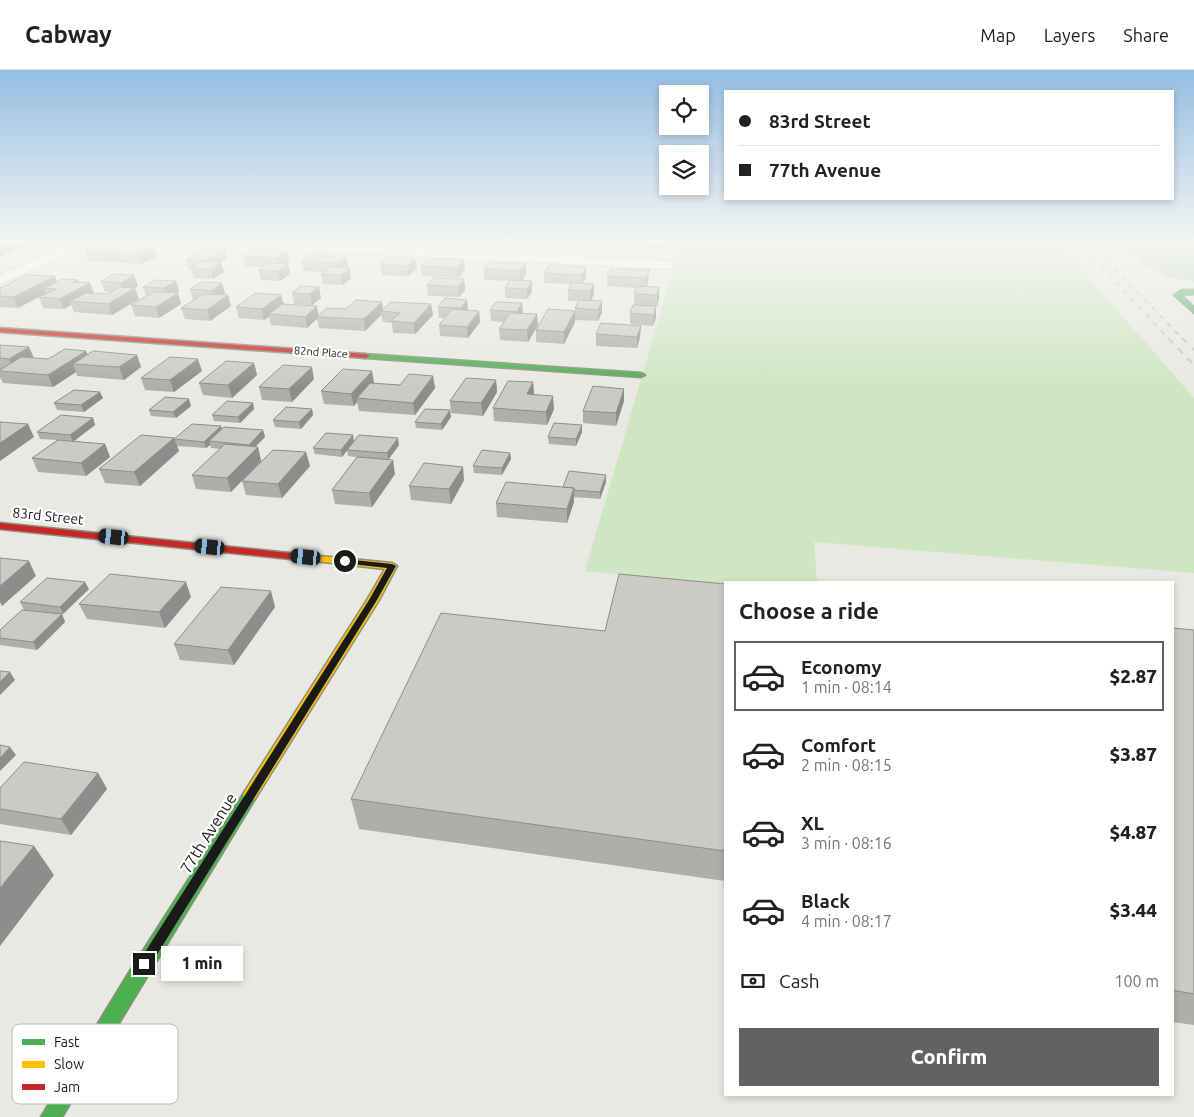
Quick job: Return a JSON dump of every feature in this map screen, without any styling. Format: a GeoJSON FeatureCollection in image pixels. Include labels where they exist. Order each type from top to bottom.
{"type":"FeatureCollection","features":[{"type":"Feature","properties":{"kind":"street"},"geometry":{"type":"LineString","coordinates":[[1194,292],[1182,292],[1177,295],[1194,312]]}},
{"type":"Feature","properties":{"kind":"street","name":"82nd Place"},"geometry":{"type":"LineString","coordinates":[[0,330],[641,375]]}},
{"type":"Feature","properties":{"kind":"street","name":"83rd Street"},"geometry":{"type":"LineString","coordinates":[[0,526],[392,566]]}},
{"type":"Feature","properties":{"kind":"street","name":"77th Avenue"},"geometry":{"type":"LineString","coordinates":[[107,1024],[373,600],[392,566]]}},
{"type":"Feature","properties":{"kind":"street","name":"77th Avenue"},"geometry":{"type":"LineString","coordinates":[[51,1117],[59,1104]]}},
{"type":"Feature","properties":{"kind":"green space"},"geometry":{"type":"Polygon","coordinates":[[[667,291],[1101,291],[1194,398],[1194,573],[814,542],[817,581],[724,581],[724,585],[585,571],[667,291]]]}},
{"type":"Feature","properties":{"kind":"building"},"geometry":{"type":"Polygon","coordinates":[[[0,291],[26,291],[14,297],[0,296],[0,291]]]}},
{"type":"Feature","properties":{"kind":"building"},"geometry":{"type":"Polygon","coordinates":[[[52,291],[75,291],[59,299],[39,297],[52,291]]]}},
{"type":"Feature","properties":{"kind":"building"},"geometry":{"type":"Polygon","coordinates":[[[113,291],[130,291],[108,304],[70,301],[86,293],[108,294],[113,291]]]}},
{"type":"Feature","properties":{"kind":"building"},"geometry":{"type":"Polygon","coordinates":[[[295,291],[314,291],[310,294],[292,293],[295,291]]]}},
{"type":"Feature","properties":{"kind":"building"},"geometry":{"type":"Polygon","coordinates":[[[635,291],[658,291],[657,295],[634,294],[635,291]]]}},
{"type":"Feature","properties":{"kind":"building"},"geometry":{"type":"Polygon","coordinates":[[[154,292],[178,293],[156,307],[131,305],[154,292]]]}},
{"type":"Feature","properties":{"kind":"building"},"geometry":{"type":"Polygon","coordinates":[[[256,293],[281,295],[262,309],[236,307],[256,293]]]}},
{"type":"Feature","properties":{"kind":"building"},"geometry":{"type":"Polygon","coordinates":[[[204,294],[228,295],[207,310],[181,308],[204,294]]]}},
{"type":"Feature","properties":{"kind":"building"},"geometry":{"type":"Polygon","coordinates":[[[445,298],[467,300],[461,308],[438,307],[445,298]]]}},
{"type":"Feature","properties":{"kind":"building"},"geometry":{"type":"Polygon","coordinates":[[[356,300],[382,302],[364,319],[317,317],[327,308],[346,309],[356,300]]]}},
{"type":"Feature","properties":{"kind":"building"},"geometry":{"type":"Polygon","coordinates":[[[579,300],[602,301],[598,310],[575,308],[579,300]]]}},
{"type":"Feature","properties":{"kind":"building"},"geometry":{"type":"Polygon","coordinates":[[[391,302],[431,304],[414,323],[391,321],[400,313],[381,311],[391,302]]]}},
{"type":"Feature","properties":{"kind":"building"},"geometry":{"type":"Polygon","coordinates":[[[496,302],[522,303],[517,312],[490,310],[496,302]]]}},
{"type":"Feature","properties":{"kind":"building"},"geometry":{"type":"Polygon","coordinates":[[[282,304],[317,306],[305,317],[269,314],[282,304]]]}},
{"type":"Feature","properties":{"kind":"building"},"geometry":{"type":"Polygon","coordinates":[[[633,305],[656,306],[654,315],[630,313],[633,305]]]}},
{"type":"Feature","properties":{"kind":"building"},"geometry":{"type":"Polygon","coordinates":[[[452,309],[479,311],[467,327],[439,325],[452,309]]]}},
{"type":"Feature","properties":{"kind":"building"},"geometry":{"type":"Polygon","coordinates":[[[548,309],[575,311],[564,332],[536,330],[548,309]]]}},
{"type":"Feature","properties":{"kind":"building"},"geometry":{"type":"Polygon","coordinates":[[[510,313],[537,314],[527,330],[499,329],[510,313]]]}},
{"type":"Feature","properties":{"kind":"building"},"geometry":{"type":"Polygon","coordinates":[[[601,323],[641,326],[637,337],[596,334],[601,323]]]}},
{"type":"Feature","properties":{"kind":"building"},"geometry":{"type":"Polygon","coordinates":[[[0,345],[29,347],[9,359],[0,358],[0,345]]]}},
{"type":"Feature","properties":{"kind":"building"},"geometry":{"type":"Polygon","coordinates":[[[65,349],[86,351],[48,375],[0,371],[21,357],[48,359],[65,349]]]}},
{"type":"Feature","properties":{"kind":"building"},"geometry":{"type":"Polygon","coordinates":[[[93,351],[137,355],[119,367],[73,364],[93,351]]]}},
{"type":"Feature","properties":{"kind":"building"},"geometry":{"type":"Polygon","coordinates":[[[170,357],[198,359],[170,380],[141,378],[170,357]]]}},
{"type":"Feature","properties":{"kind":"building"},"geometry":{"type":"Polygon","coordinates":[[[226,361],[254,363],[228,385],[199,383],[226,361]]]}},
{"type":"Feature","properties":{"kind":"building"},"geometry":{"type":"Polygon","coordinates":[[[283,365],[312,367],[289,389],[259,387],[283,365]]]}},
{"type":"Feature","properties":{"kind":"building"},"geometry":{"type":"Polygon","coordinates":[[[343,369],[372,371],[351,394],[321,391],[343,369]]]}},
{"type":"Feature","properties":{"kind":"building"},"geometry":{"type":"Polygon","coordinates":[[[409,374],[433,376],[413,403],[357,398],[370,383],[400,385],[409,374]]]}},
{"type":"Feature","properties":{"kind":"building"},"geometry":{"type":"Polygon","coordinates":[[[466,378],[496,380],[481,403],[450,401],[466,378]]]}},
{"type":"Feature","properties":{"kind":"building"},"geometry":{"type":"Polygon","coordinates":[[[508,381],[533,382],[527,394],[553,396],[546,412],[493,408],[508,381]]]}},
{"type":"Feature","properties":{"kind":"building"},"geometry":{"type":"Polygon","coordinates":[[[593,386],[624,389],[616,413],[583,411],[593,386]]]}},
{"type":"Feature","properties":{"kind":"building"},"geometry":{"type":"Polygon","coordinates":[[[74,390],[100,392],[81,405],[54,403],[74,390]]]}},
{"type":"Feature","properties":{"kind":"building"},"geometry":{"type":"Polygon","coordinates":[[[165,397],[189,399],[173,412],[149,410],[165,397]]]}},
{"type":"Feature","properties":{"kind":"building"},"geometry":{"type":"Polygon","coordinates":[[[227,401],[253,403],[238,417],[212,415],[227,401]]]}},
{"type":"Feature","properties":{"kind":"building"},"geometry":{"type":"Polygon","coordinates":[[[286,407],[312,409],[299,422],[273,420],[286,407]]]}},
{"type":"Feature","properties":{"kind":"building"},"geometry":{"type":"Polygon","coordinates":[[[425,409],[450,410],[441,424],[415,422],[425,409]]]}},
{"type":"Feature","properties":{"kind":"building"},"geometry":{"type":"Polygon","coordinates":[[[61,415],[93,418],[70,435],[37,432],[61,415]]]}},
{"type":"Feature","properties":{"kind":"building"},"geometry":{"type":"Polygon","coordinates":[[[0,422],[28,424],[0,443],[0,422]]]}},
{"type":"Feature","properties":{"kind":"building"},"geometry":{"type":"Polygon","coordinates":[[[554,423],[582,425],[576,439],[548,437],[554,423]]]}},
{"type":"Feature","properties":{"kind":"building"},"geometry":{"type":"Polygon","coordinates":[[[192,424],[221,426],[204,442],[174,439],[192,424]]]}},
{"type":"Feature","properties":{"kind":"building"},"geometry":{"type":"Polygon","coordinates":[[[224,427],[263,430],[249,445],[209,441],[224,427]]]}},
{"type":"Feature","properties":{"kind":"building"},"geometry":{"type":"Polygon","coordinates":[[[326,433],[353,435],[341,450],[313,448],[326,433]]]}},
{"type":"Feature","properties":{"kind":"building"},"geometry":{"type":"Polygon","coordinates":[[[141,435],[174,438],[134,472],[99,469],[141,435]]]}},
{"type":"Feature","properties":{"kind":"building"},"geometry":{"type":"Polygon","coordinates":[[[359,435],[398,438],[387,453],[347,450],[359,435]]]}},
{"type":"Feature","properties":{"kind":"building"},"geometry":{"type":"Polygon","coordinates":[[[58,440],[105,444],[81,463],[32,458],[58,440]]]}},
{"type":"Feature","properties":{"kind":"building"},"geometry":{"type":"Polygon","coordinates":[[[225,444],[258,447],[227,478],[192,475],[225,444]]]}},
{"type":"Feature","properties":{"kind":"building"},"geometry":{"type":"Polygon","coordinates":[[[273,450],[306,452],[278,484],[242,481],[273,450]]]}},
{"type":"Feature","properties":{"kind":"building"},"geometry":{"type":"Polygon","coordinates":[[[482,450],[510,453],[502,468],[473,466],[482,450]]]}},
{"type":"Feature","properties":{"kind":"building"},"geometry":{"type":"Polygon","coordinates":[[[357,457],[393,460],[369,493],[332,490],[357,457]]]}},
{"type":"Feature","properties":{"kind":"building"},"geometry":{"type":"Polygon","coordinates":[[[424,463],[463,467],[449,489],[409,486],[424,463]]]}},
{"type":"Feature","properties":{"kind":"building"},"geometry":{"type":"Polygon","coordinates":[[[569,471],[606,475],[600,492],[563,487],[569,471]]]}},
{"type":"Feature","properties":{"kind":"building"},"geometry":{"type":"Polygon","coordinates":[[[506,482],[574,488],[567,509],[496,503],[506,482]]]}},
{"type":"Feature","properties":{"kind":"building"},"geometry":{"type":"Polygon","coordinates":[[[0,558],[29,561],[0,586],[0,558]]]}},
{"type":"Feature","properties":{"kind":"building"},"geometry":{"type":"Polygon","coordinates":[[[110,574],[186,582],[159,612],[79,604],[110,574]]]}},
{"type":"Feature","properties":{"kind":"building"},"geometry":{"type":"Polygon","coordinates":[[[619,574],[724,584],[724,851],[351,799],[441,613],[605,631],[619,574]]]}},
{"type":"Feature","properties":{"kind":"building"},"geometry":{"type":"Polygon","coordinates":[[[47,578],[85,582],[60,607],[20,602],[47,578]]]}},
{"type":"Feature","properties":{"kind":"building"},"geometry":{"type":"Polygon","coordinates":[[[221,587],[271,591],[228,650],[174,644],[221,587]]]}},
{"type":"Feature","properties":{"kind":"building"},"geometry":{"type":"Polygon","coordinates":[[[22,610],[62,614],[33,642],[0,638],[0,630],[22,610]]]}},
{"type":"Feature","properties":{"kind":"building"},"geometry":{"type":"Polygon","coordinates":[[[1174,628],[1194,630],[1194,994],[1174,990],[1174,628]]]}},
{"type":"Feature","properties":{"kind":"building"},"geometry":{"type":"Polygon","coordinates":[[[0,671],[10,672],[0,682],[0,671]]]}},
{"type":"Feature","properties":{"kind":"building"},"geometry":{"type":"Polygon","coordinates":[[[0,745],[10,747],[0,758],[0,745]]]}},
{"type":"Feature","properties":{"kind":"building"},"geometry":{"type":"Polygon","coordinates":[[[24,762],[98,773],[61,819],[0,809],[0,788],[24,762]]]}},
{"type":"Feature","properties":{"kind":"building"},"geometry":{"type":"Polygon","coordinates":[[[0,841],[34,846],[0,888],[0,841]]]}},
{"type":"Feature","properties":{"kind":"railway"},"geometry":{"type":"LineString","coordinates":[[1124,291],[1169,339]]}},
{"type":"Feature","properties":{"kind":"railway"},"geometry":{"type":"LineString","coordinates":[[1136,291],[1183,339]]}},
{"type":"Feature","properties":{"kind":"railway"},"geometry":{"type":"LineString","coordinates":[[1168,338],[1194,365]]}},
{"type":"Feature","properties":{"kind":"railway"},"geometry":{"type":"LineString","coordinates":[[1183,339],[1194,350]]}},
{"type":"Feature","properties":{"kind":"traffic: fast"},"geometry":{"type":"LineString","coordinates":[[1194,292],[1182,292],[1177,295],[1194,311]]}},
{"type":"Feature","properties":{"kind":"traffic: fast"},"geometry":{"type":"LineString","coordinates":[[366,356],[641,375]]}},
{"type":"Feature","properties":{"kind":"traffic: fast"},"geometry":{"type":"LineString","coordinates":[[107,1024],[250,795]]}},
{"type":"Feature","properties":{"kind":"traffic: fast"},"geometry":{"type":"LineString","coordinates":[[51,1117],[59,1104]]}},
{"type":"Feature","properties":{"kind":"traffic: slow"},"geometry":{"type":"LineString","coordinates":[[250,795],[373,600],[392,566],[309,558]]}},
{"type":"Feature","properties":{"kind":"traffic: jam"},"geometry":{"type":"LineString","coordinates":[[0,330],[366,356]]}},
{"type":"Feature","properties":{"kind":"traffic: jam"},"geometry":{"type":"LineString","coordinates":[[0,526],[309,558]]}},
{"type":"Feature","properties":{"kind":"route"},"geometry":{"type":"LineString","coordinates":[[144,964],[373,600],[392,566],[345,561]]}}]}
